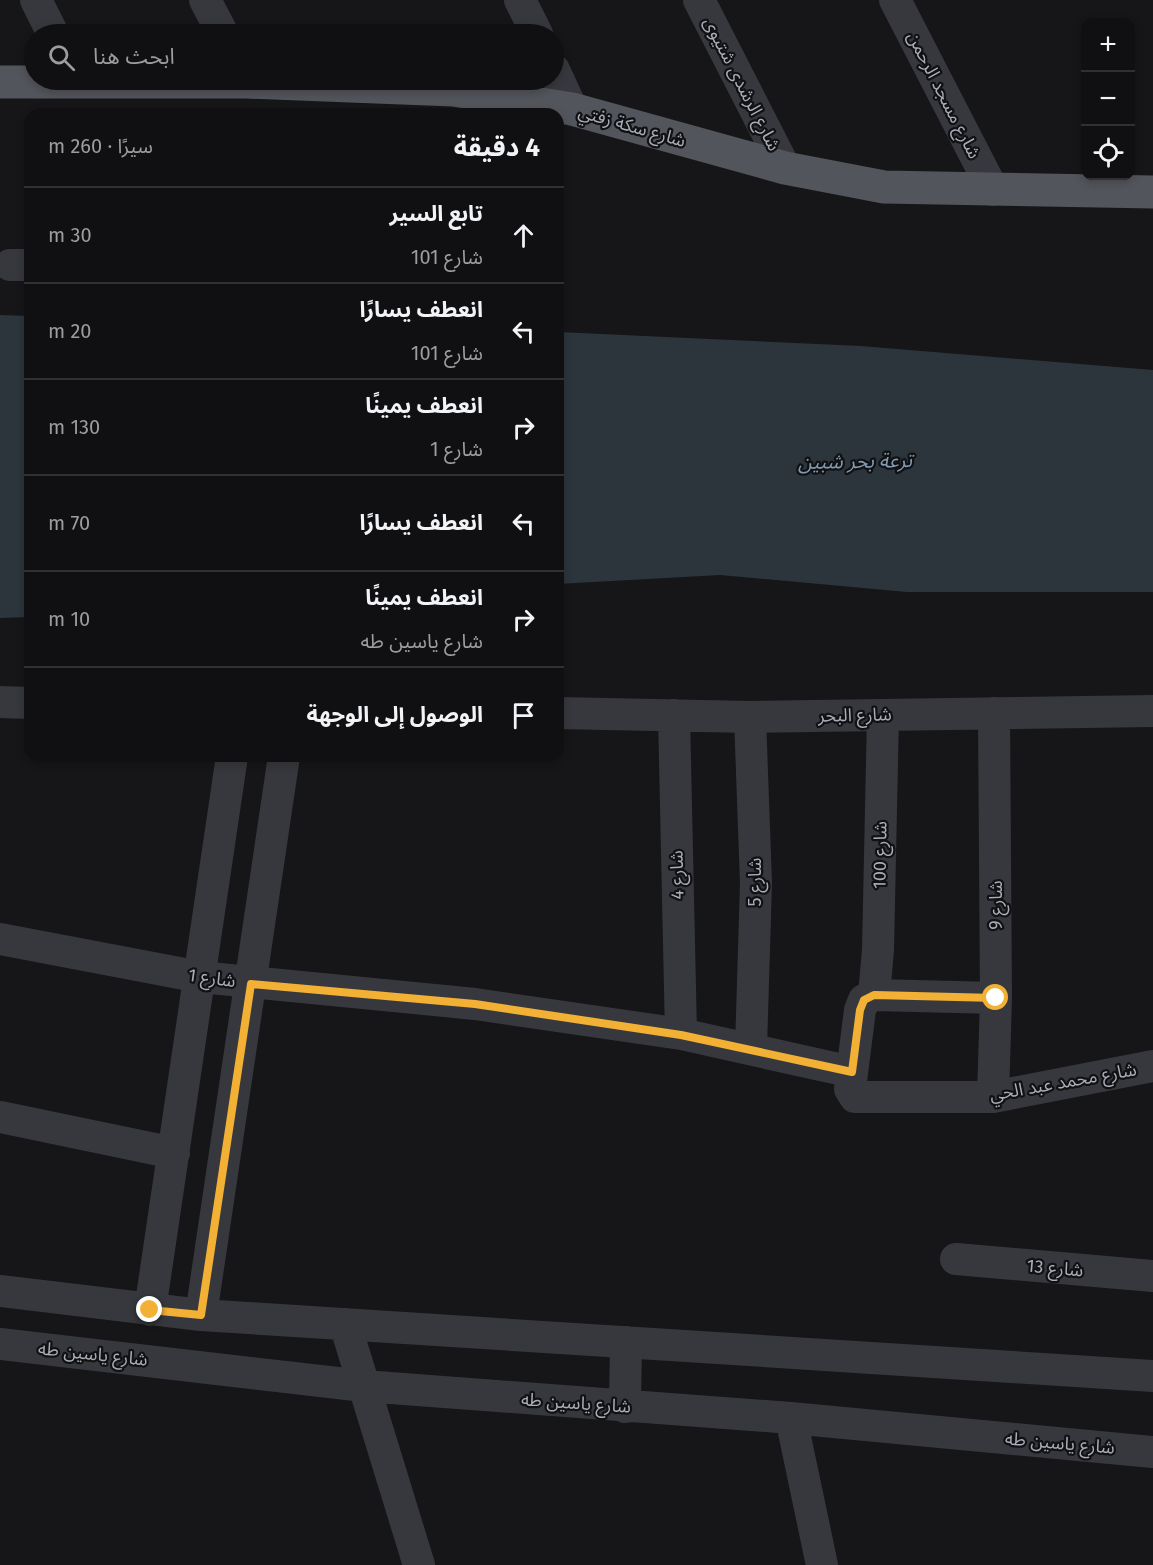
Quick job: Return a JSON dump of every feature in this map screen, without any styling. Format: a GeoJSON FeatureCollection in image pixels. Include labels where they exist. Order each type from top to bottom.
{"type":"FeatureCollection","features":[{"type":"Feature","properties":{"kind":"main road","name":"شارع سكة زفتي"},"geometry":{"type":"LineString","coordinates":[[0,82],[24,82]]}},
{"type":"Feature","properties":{"kind":"main road","name":"شارع سكة زفتي"},"geometry":{"type":"LineString","coordinates":[[453,90],[507,106],[550,108]]}},
{"type":"Feature","properties":{"kind":"main road","name":"شارع سكة زفتي"},"geometry":{"type":"LineString","coordinates":[[564,109],[785,168],[884,187],[1153,192]]}},
{"type":"Feature","properties":{"kind":"street"},"geometry":{"type":"LineString","coordinates":[[36,0],[48,24]]}},
{"type":"Feature","properties":{"kind":"street"},"geometry":{"type":"LineString","coordinates":[[206,0],[218,24]]}},
{"type":"Feature","properties":{"kind":"street"},"geometry":{"type":"LineString","coordinates":[[520,0],[532,24]]}},
{"type":"Feature","properties":{"kind":"street","name":"شارع الرشدى شتيوى"},"geometry":{"type":"LineString","coordinates":[[699,0],[785,168]]}},
{"type":"Feature","properties":{"kind":"street","name":"شارع مسجد الرحمن"},"geometry":{"type":"LineString","coordinates":[[895,0],[993,190]]}},
{"type":"Feature","properties":{"kind":"street"},"geometry":{"type":"LineString","coordinates":[[563,90],[572,109]]}},
{"type":"Feature","properties":{"kind":"street"},"geometry":{"type":"LineString","coordinates":[[0,702],[24,703]]}},
{"type":"Feature","properties":{"kind":"street","name":"شارع البحر"},"geometry":{"type":"LineString","coordinates":[[564,713],[750,717],[1153,711]]}},
{"type":"Feature","properties":{"kind":"street","name":"شارع 9"},"geometry":{"type":"LineString","coordinates":[[993,1097],[996,998],[994,713]]}},
{"type":"Feature","properties":{"kind":"street","name":"شارع 100"},"geometry":{"type":"LineString","coordinates":[[874,995],[878,950],[883,715]]}},
{"type":"Feature","properties":{"kind":"street","name":"شارع 4"},"geometry":{"type":"LineString","coordinates":[[674,716],[681,1035]]}},
{"type":"Feature","properties":{"kind":"street","name":"شارع 5"},"geometry":{"type":"LineString","coordinates":[[750,717],[756,883],[751,1048]]}},
{"type":"Feature","properties":{"kind":"street"},"geometry":{"type":"LineString","coordinates":[[150,1310],[174,1153],[205,978],[231,762]]}},
{"type":"Feature","properties":{"kind":"street"},"geometry":{"type":"LineString","coordinates":[[201,1315],[246,983],[283,762]]}},
{"type":"Feature","properties":{"kind":"street","name":"شارع 1"},"geometry":{"type":"LineString","coordinates":[[0,939],[205,978],[475,1004],[681,1035],[751,1048],[852,1072]]}},
{"type":"Feature","properties":{"kind":"street"},"geometry":{"type":"LineString","coordinates":[[852,1072],[860,1010],[864,1000],[874,995],[996,998]]}},
{"type":"Feature","properties":{"kind":"street","name":"شارع محمد عبد الحي"},"geometry":{"type":"LineString","coordinates":[[852,1072],[850,1089],[855,1097],[993,1097],[1153,1066]]}},
{"type":"Feature","properties":{"kind":"street"},"geometry":{"type":"LineString","coordinates":[[0,1117],[174,1153]]}},
{"type":"Feature","properties":{"kind":"street","name":"شارع 13"},"geometry":{"type":"LineString","coordinates":[[956,1259],[1153,1276]]}},
{"type":"Feature","properties":{"kind":"street"},"geometry":{"type":"LineString","coordinates":[[0,1291],[201,1315],[1153,1376]]}},
{"type":"Feature","properties":{"kind":"street"},"geometry":{"type":"LineString","coordinates":[[345,1324],[419,1565]]}},
{"type":"Feature","properties":{"kind":"street"},"geometry":{"type":"LineString","coordinates":[[625,1407],[626,1342]]}},
{"type":"Feature","properties":{"kind":"street","name":"شارع ياسين طه"},"geometry":{"type":"LineString","coordinates":[[0,1344],[364,1386],[791,1418],[1153,1452]]}},
{"type":"Feature","properties":{"kind":"street"},"geometry":{"type":"LineString","coordinates":[[791,1418],[822,1565]]}},
{"type":"Feature","properties":{"kind":"water"},"geometry":{"type":"Polygon","coordinates":[[[0,315],[24,316],[24,617],[0,618],[0,315]]]}},
{"type":"Feature","properties":{"kind":"water","name":"ترعة بحر شبين"},"geometry":{"type":"Polygon","coordinates":[[[564,332],[861,346],[1153,370],[1153,592],[907,592],[720,575],[564,584],[564,332]]]}},
{"type":"Feature","properties":{"kind":"route"},"geometry":{"type":"LineString","coordinates":[[150,1310],[201,1315],[251,984],[475,1004],[681,1035],[751,1048],[852,1072],[860,1010],[864,1000],[874,995],[996,998]]}}]}
